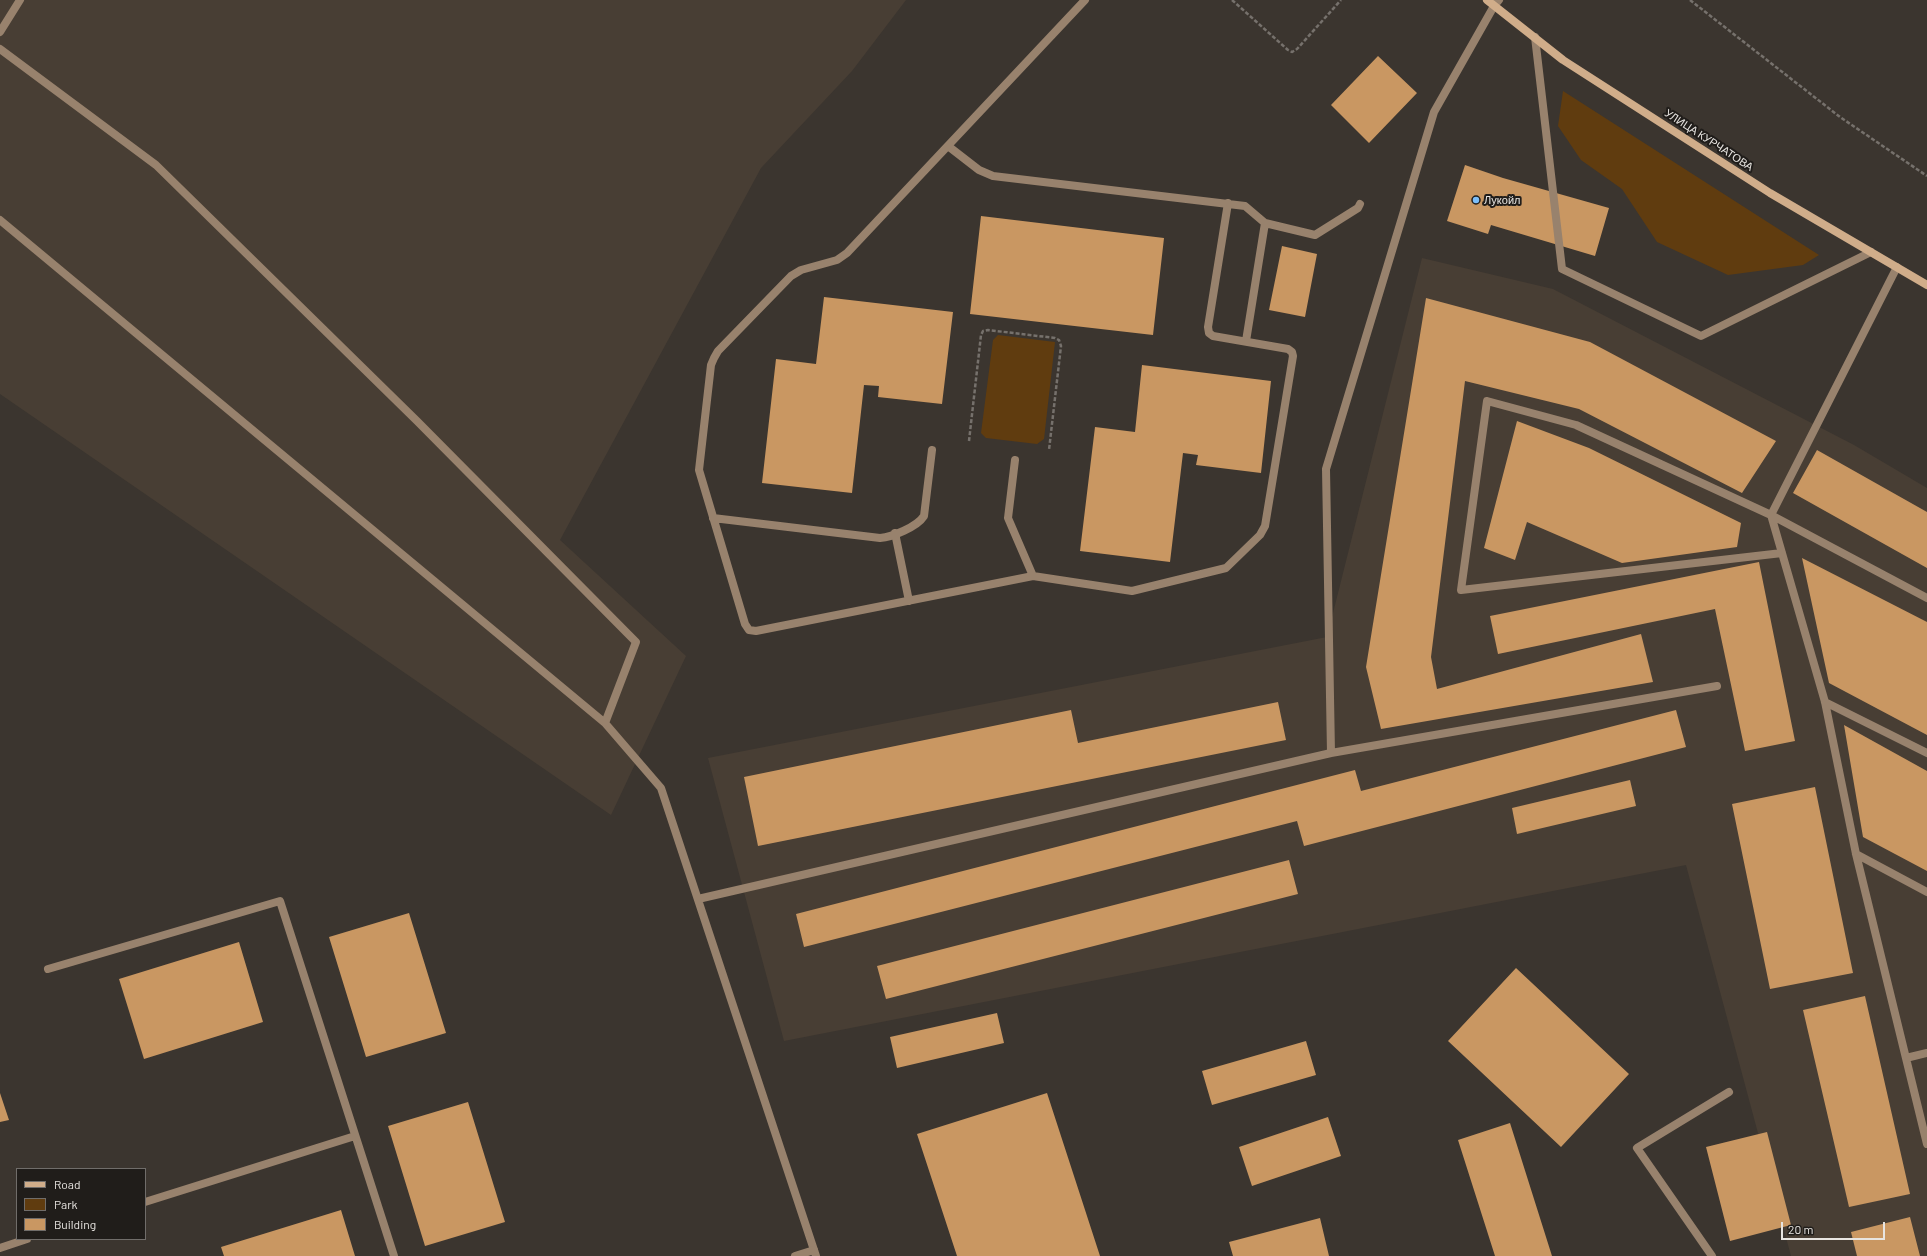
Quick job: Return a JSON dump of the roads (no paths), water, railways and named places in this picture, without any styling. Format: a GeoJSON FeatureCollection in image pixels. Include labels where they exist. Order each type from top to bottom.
{"type":"FeatureCollection","features":[{"type":"Feature","properties":{"kind":"main road","name":"УЛИЦА КУРЧАТОВА"},"geometry":{"type":"LineString","coordinates":[[1487,0],[1497,3],[1563,60],[1770,193],[1927,285]]}},
{"type":"Feature","properties":{"kind":"street"},"geometry":{"type":"LineString","coordinates":[[0,32],[20,0]]}},
{"type":"Feature","properties":{"kind":"street"},"geometry":{"type":"LineString","coordinates":[[1085,0],[847,253],[836,260],[796,272],[714,358],[699,470],[745,624],[749,630],[756,631],[1033,576],[1132,591],[1226,568],[1260,535],[1265,526],[1293,356],[1292,352],[1288,349],[1213,336],[1209,333],[1208,327],[1228,204]]}},
{"type":"Feature","properties":{"kind":"street"},"geometry":{"type":"LineString","coordinates":[[1331,753],[1326,469],[1434,112],[1497,3]]}},
{"type":"Feature","properties":{"kind":"street"},"geometry":{"type":"LineString","coordinates":[[1535,37],[1562,269],[1701,336],[1871,252]]}},
{"type":"Feature","properties":{"kind":"street"},"geometry":{"type":"LineString","coordinates":[[0,49],[156,165],[418,421],[636,642],[605,723]]}},
{"type":"Feature","properties":{"kind":"street"},"geometry":{"type":"LineString","coordinates":[[948,146],[979,170],[993,176],[1245,206],[1265,223],[1315,235],[1358,208],[1360,204]]}},
{"type":"Feature","properties":{"kind":"street"},"geometry":{"type":"LineString","coordinates":[[0,220],[605,723],[661,788],[815,1253],[795,1256]]}},
{"type":"Feature","properties":{"kind":"street"},"geometry":{"type":"LineString","coordinates":[[1246,342],[1265,223]]}},
{"type":"Feature","properties":{"kind":"street"},"geometry":{"type":"LineString","coordinates":[[1897,267],[1772,516],[1825,702],[1856,854],[1927,1144]]}},
{"type":"Feature","properties":{"kind":"street"},"geometry":{"type":"LineString","coordinates":[[1782,553],[1462,590],[1487,401],[1576,425],[1772,516],[1927,598]]}},
{"type":"Feature","properties":{"kind":"street"},"geometry":{"type":"LineString","coordinates":[[713,518],[880,538],[918,524],[924,516],[932,450]]}},
{"type":"Feature","properties":{"kind":"street"},"geometry":{"type":"LineString","coordinates":[[1015,460],[1008,518],[1033,576]]}},
{"type":"Feature","properties":{"kind":"street"},"geometry":{"type":"LineString","coordinates":[[895,533],[910,601]]}},
{"type":"Feature","properties":{"kind":"street"},"geometry":{"type":"LineString","coordinates":[[698,899],[1331,753],[1717,686]]}},
{"type":"Feature","properties":{"kind":"street"},"geometry":{"type":"LineString","coordinates":[[1825,702],[1927,753]]}},
{"type":"Feature","properties":{"kind":"street"},"geometry":{"type":"LineString","coordinates":[[1856,854],[1927,892]]}},
{"type":"Feature","properties":{"kind":"street"},"geometry":{"type":"LineString","coordinates":[[48,969],[280,902],[394,1256]]}},
{"type":"Feature","properties":{"kind":"street"},"geometry":{"type":"LineString","coordinates":[[1906,1058],[1927,1053]]}},
{"type":"Feature","properties":{"kind":"street"},"geometry":{"type":"LineString","coordinates":[[1712,1256],[1637,1148],[1729,1092]]}},
{"type":"Feature","properties":{"kind":"street"},"geometry":{"type":"LineString","coordinates":[[146,1202],[355,1136]]}},
{"type":"Feature","properties":{"kind":"street"},"geometry":{"type":"LineString","coordinates":[[0,1248],[24,1240]]}},
{"type":"Feature","properties":{"kind":"place","name":"Лукойл"},"geometry":{"type":"Point","coordinates":[1476,200]}}]}
